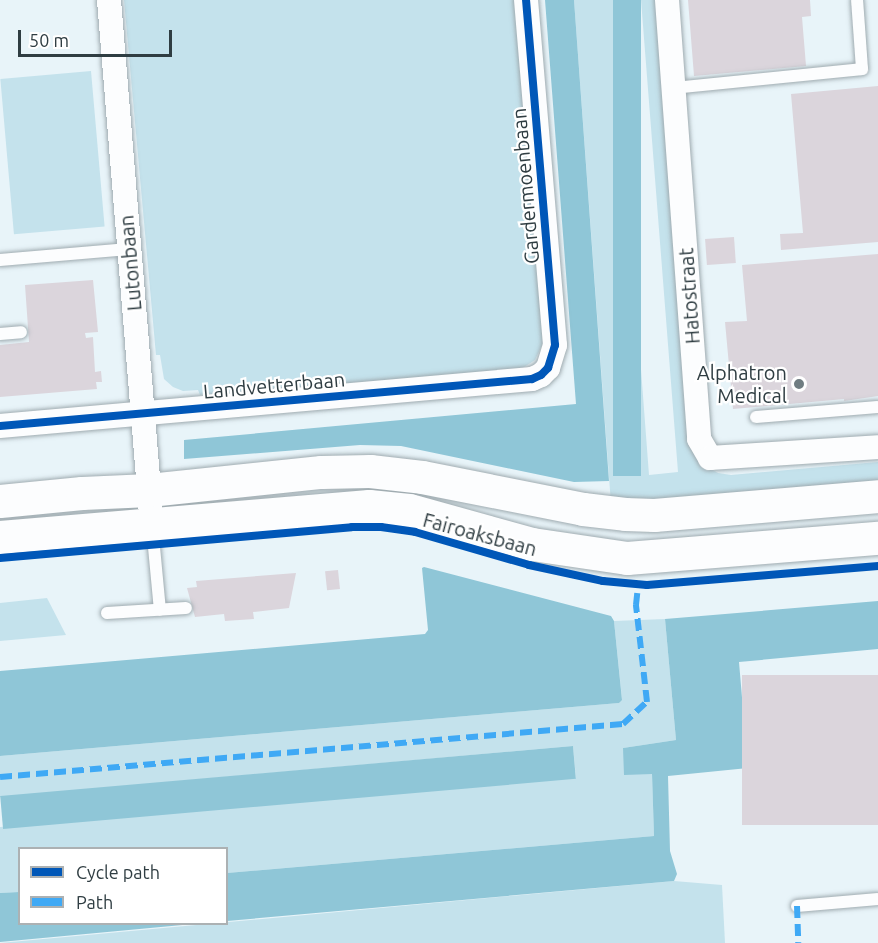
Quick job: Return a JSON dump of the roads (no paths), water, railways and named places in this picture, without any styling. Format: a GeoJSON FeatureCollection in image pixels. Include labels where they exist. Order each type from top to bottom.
{"type":"FeatureCollection","features":[{"type":"Feature","properties":{"kind":"main road","name":"Fairoaksbaan"},"geometry":{"type":"LineString","coordinates":[[0,501],[82,493],[149,490],[321,472],[370,471],[422,477],[584,509],[625,514],[654,515],[878,496]]}},
{"type":"Feature","properties":{"kind":"main road","name":"Fairoaksbaan"},"geometry":{"type":"LineString","coordinates":[[0,537],[152,526],[328,507],[369,506],[409,510],[531,544],[627,558],[878,538]]}},
{"type":"Feature","properties":{"kind":"street","name":"Lutonbaan"},"geometry":{"type":"LineString","coordinates":[[109,0],[152,526]]}},
{"type":"Feature","properties":{"kind":"street","name":"Gardermoenbaan"},"geometry":{"type":"LineString","coordinates":[[525,0],[555,345],[548,368]]}},
{"type":"Feature","properties":{"kind":"street","name":"Hatostraat"},"geometry":{"type":"LineString","coordinates":[[667,0],[699,439],[710,458],[878,447]]}},
{"type":"Feature","properties":{"kind":"street","name":"Landvetterbaan"},"geometry":{"type":"LineString","coordinates":[[0,426],[532,379],[548,368]]}},
{"type":"Feature","properties":{"kind":"lane"},"geometry":{"type":"LineString","coordinates":[[674,88],[862,69],[857,0]]}},
{"type":"Feature","properties":{"kind":"lane"},"geometry":{"type":"LineString","coordinates":[[0,260],[129,249]]}},
{"type":"Feature","properties":{"kind":"lane"},"geometry":{"type":"LineString","coordinates":[[0,333],[21,332]]}},
{"type":"Feature","properties":{"kind":"lane"},"geometry":{"type":"LineString","coordinates":[[756,417],[878,407]]}},
{"type":"Feature","properties":{"kind":"lane"},"geometry":{"type":"LineString","coordinates":[[152,526],[160,610]]}},
{"type":"Feature","properties":{"kind":"lane"},"geometry":{"type":"LineString","coordinates":[[107,613],[186,608]]}},
{"type":"Feature","properties":{"kind":"lane"},"geometry":{"type":"LineString","coordinates":[[797,906],[878,899]]}},
{"type":"Feature","properties":{"kind":"water"},"geometry":{"type":"Polygon","coordinates":[[[545,0],[574,0],[609,481],[574,482],[401,446],[360,445],[184,459],[184,440],[576,404],[545,0]]]}},
{"type":"Feature","properties":{"kind":"water"},"geometry":{"type":"Polygon","coordinates":[[[613,0],[641,0],[641,476],[613,476],[613,0]]]}},
{"type":"Feature","properties":{"kind":"water"},"geometry":{"type":"Polygon","coordinates":[[[422,568],[611,616],[614,621],[622,700],[619,703],[0,756],[0,671],[425,634],[428,630],[422,568]]]}},
{"type":"Feature","properties":{"kind":"water"},"geometry":{"type":"Polygon","coordinates":[[[878,601],[878,649],[739,662],[748,768],[668,776],[670,851],[677,874],[674,881],[228,921],[228,873],[654,836],[652,774],[624,775],[623,748],[676,740],[665,619],[878,601]]]}},
{"type":"Feature","properties":{"kind":"water"},"geometry":{"type":"Polygon","coordinates":[[[573,746],[576,779],[3,829],[0,796],[573,746]]]}},
{"type":"Feature","properties":{"kind":"water"},"geometry":{"type":"Polygon","coordinates":[[[18,892],[18,925],[182,925],[0,942],[0,893],[18,892]]]}},
{"type":"Feature","properties":{"kind":"place","name":"Alphatron Medical"},"geometry":{"type":"Point","coordinates":[799,384]}}]}
